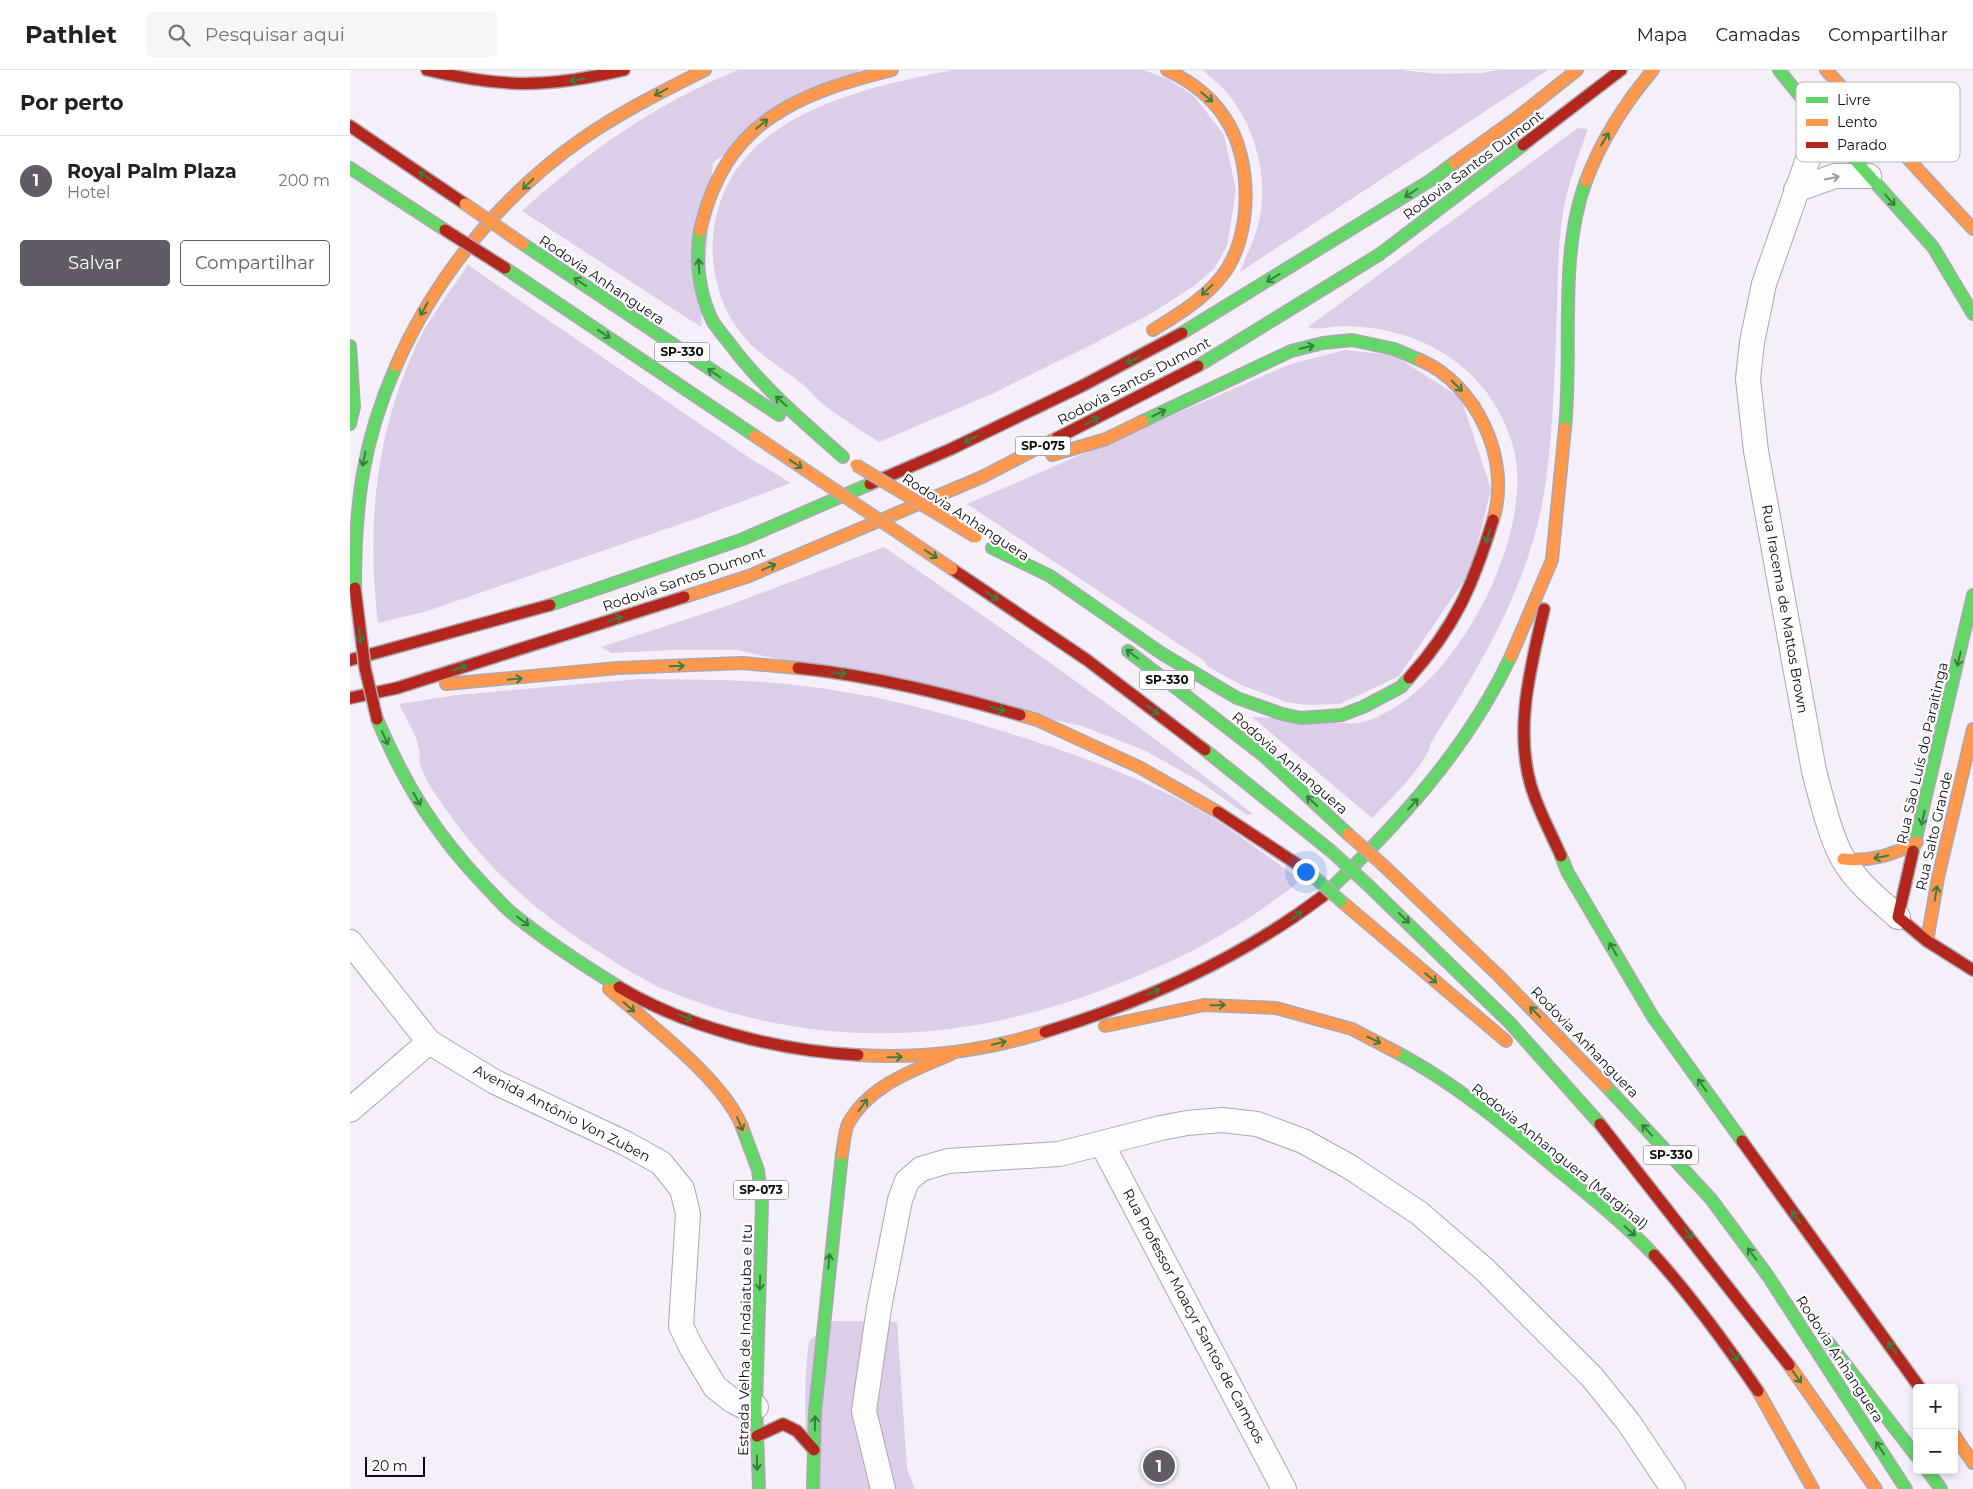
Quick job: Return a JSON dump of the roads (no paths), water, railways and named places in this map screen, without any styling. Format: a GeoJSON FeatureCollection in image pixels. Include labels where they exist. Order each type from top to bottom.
{"type":"FeatureCollection","features":[{"type":"Feature","properties":{"kind":"main road"},"geometry":{"type":"LineString","coordinates":[[427,70],[479,82],[558,84],[624,70]]}},
{"type":"Feature","properties":{"kind":"main road"},"geometry":{"type":"LineString","coordinates":[[377,719],[365,668],[355,588],[358,494],[364,455],[390,376],[426,304],[451,268],[511,200],[568,149],[640,104],[704,70]]}},
{"type":"Feature","properties":{"kind":"main road"},"geometry":{"type":"LineString","coordinates":[[843,457],[772,393],[737,355],[711,317],[700,279],[698,240],[707,200],[720,171],[748,136],[772,115],[812,95],[864,77],[892,70]]}},
{"type":"Feature","properties":{"kind":"main road"},"geometry":{"type":"LineString","coordinates":[[1140,338],[1195,301],[1222,276],[1239,243],[1246,205],[1244,170],[1234,136],[1214,104],[1186,79],[1167,70]]}},
{"type":"Feature","properties":{"kind":"main road","name":"Rodovia Santos Dumont"},"geometry":{"type":"LineString","coordinates":[[350,660],[542,608],[743,539],[951,449],[1082,386],[1170,340],[1291,267],[1431,180],[1518,117],[1577,70]]}},
{"type":"Feature","properties":{"kind":"main road","name":"Rodovia Santos Dumont"},"geometry":{"type":"LineString","coordinates":[[350,698],[397,688],[749,576],[982,477],[1212,359],[1380,254],[1620,70]]}},
{"type":"Feature","properties":{"kind":"main road"},"geometry":{"type":"LineString","coordinates":[[1653,70],[1636,91],[1594,156],[1578,202],[1571,239],[1568,400],[1552,560],[1542,624],[1527,684],[1524,727],[1531,786],[1568,872],[1653,1018],[1917,1384]]}},
{"type":"Feature","properties":{"kind":"main road"},"geometry":{"type":"LineString","coordinates":[[1780,71],[1797,76]]}},
{"type":"Feature","properties":{"kind":"main road"},"geometry":{"type":"LineString","coordinates":[[1780,71],[1796,91]]}},
{"type":"Feature","properties":{"kind":"main road"},"geometry":{"type":"LineString","coordinates":[[1816,76],[1829,71],[1839,82]]}},
{"type":"Feature","properties":{"kind":"main road","name":"Rodovia Anhanguera"},"geometry":{"type":"LineString","coordinates":[[350,126],[681,351],[843,457],[976,537],[1040,584]]}},
{"type":"Feature","properties":{"kind":"main road"},"geometry":{"type":"LineString","coordinates":[[1857,162],[1933,247],[1973,314]]}},
{"type":"Feature","properties":{"kind":"main road"},"geometry":{"type":"LineString","coordinates":[[1912,162],[1973,229]]}},
{"type":"Feature","properties":{"kind":"main road","name":"SP-330"},"geometry":{"type":"LineString","coordinates":[[350,168],[505,268],[1087,660],[1210,753],[1331,851],[1481,993],[1593,1114],[1676,1217],[1773,1344],[1848,1446],[1876,1489]]}},
{"type":"Feature","properties":{"kind":"main road"},"geometry":{"type":"LineString","coordinates":[[982,477],[1106,439],[1291,351],[1323,343],[1352,340],[1394,349],[1429,364],[1446,375],[1462,389],[1482,419],[1495,458],[1498,505],[1481,560],[1459,612],[1429,656],[1401,687],[1363,707],[1342,715],[1301,718],[1237,698],[1161,653],[1050,576],[992,548]]}},
{"type":"Feature","properties":{"kind":"main road"},"geometry":{"type":"LineString","coordinates":[[350,346],[354,407],[350,424]]}},
{"type":"Feature","properties":{"kind":"main road"},"geometry":{"type":"LineString","coordinates":[[997,426],[1098,364]]}},
{"type":"Feature","properties":{"kind":"main road"},"geometry":{"type":"LineString","coordinates":[[350,649],[393,757],[420,805],[456,855],[481,884],[512,913],[580,963],[644,1002],[723,1032],[764,1044],[885,1057],[952,1054],[1032,1036],[1118,1007],[1204,968],[1287,923],[1323,896],[1391,829],[1447,762],[1489,697],[1506,666],[1552,560]]}},
{"type":"Feature","properties":{"kind":"main road","name":"Rua São Luís do Paraitinga"},"geometry":{"type":"LineString","coordinates":[[1898,917],[1917,842],[1973,594]]}},
{"type":"Feature","properties":{"kind":"main road","name":"Rodovia Anhanguera"},"geometry":{"type":"LineString","coordinates":[[1119,644],[1264,756],[1383,864],[1500,977],[1612,1091],[1711,1199],[1768,1276],[1906,1489]]}},
{"type":"Feature","properties":{"kind":"main road"},"geometry":{"type":"LineString","coordinates":[[397,688],[618,668],[742,663],[846,673],[932,690],[1038,720],[1139,768],[1204,802],[1306,870],[1593,1114]]}},
{"type":"Feature","properties":{"kind":"main road","name":"Rua Salto Grande"},"geometry":{"type":"LineString","coordinates":[[1927,941],[1938,878],[1973,729]]}},
{"type":"Feature","properties":{"kind":"main road"},"geometry":{"type":"LineString","coordinates":[[1843,859],[1864,861],[1895,855],[1917,842]]}},
{"type":"Feature","properties":{"kind":"main road","name":"Rua Iracema de Mattos Brown"},"geometry":{"type":"LineString","coordinates":[[1898,917],[1927,941],[1973,970]]}},
{"type":"Feature","properties":{"kind":"main road","name":"Estrada Velha de Indaiatuba e Itu"},"geometry":{"type":"LineString","coordinates":[[580,963],[674,1046],[726,1097],[740,1122],[758,1170],[762,1204],[756,1407],[759,1489]]}},
{"type":"Feature","properties":{"kind":"main road","name":"Rodovia Anhanguera (Marginal)"},"geometry":{"type":"LineString","coordinates":[[1032,1036],[1089,1029],[1204,1005],[1237,1004],[1276,1008],[1344,1026],[1420,1065],[1498,1120],[1642,1242],[1680,1284],[1722,1338],[1759,1392],[1813,1489]]}},
{"type":"Feature","properties":{"kind":"main road"},"geometry":{"type":"LineString","coordinates":[[813,1489],[815,1411],[830,1254],[840,1164],[848,1125],[872,1094],[897,1078],[952,1054]]}},
{"type":"Feature","properties":{"kind":"main road"},"geometry":{"type":"LineString","coordinates":[[1768,1276],[1845,1361],[1913,1452]]}},
{"type":"Feature","properties":{"kind":"main road"},"geometry":{"type":"LineString","coordinates":[[757,1436],[783,1424],[797,1431],[814,1450]]}},
{"type":"Feature","properties":{"kind":"main road"},"geometry":{"type":"LineString","coordinates":[[1958,1441],[1973,1463]]}},
{"type":"Feature","properties":{"kind":"main road"},"geometry":{"type":"LineString","coordinates":[[1930,1474],[1941,1489]]}},
{"type":"Feature","properties":{"kind":"street","name":"Rua Iracema de Mattos Brown"},"geometry":{"type":"LineString","coordinates":[[1806,162],[1764,284],[1752,342],[1748,379],[1756,451],[1814,771],[1824,806],[1843,859],[1867,889],[1898,917]]}},
{"type":"Feature","properties":{"kind":"street"},"geometry":{"type":"LineString","coordinates":[[1796,190],[1835,176],[1869,176]]}},
{"type":"Feature","properties":{"kind":"street","name":"Avenida Antônio Von Zuben"},"geometry":{"type":"LineString","coordinates":[[350,942],[429,1042],[495,1082],[626,1143],[661,1163],[682,1189],[688,1214],[681,1326],[715,1387],[743,1406],[756,1407]]}},
{"type":"Feature","properties":{"kind":"street"},"geometry":{"type":"LineString","coordinates":[[350,1110],[429,1042]]}},
{"type":"Feature","properties":{"kind":"street"},"geometry":{"type":"LineString","coordinates":[[883,1489],[864,1411],[879,1308],[900,1200],[907,1181],[921,1169],[948,1162],[1059,1154],[1187,1122],[1222,1120],[1257,1124],[1303,1141],[1350,1167],[1419,1213],[1476,1263],[1592,1377],[1629,1423],[1673,1489]]}},
{"type":"Feature","properties":{"kind":"street","name":"Rua Professor Moacyr Santos de Campos"},"geometry":{"type":"LineString","coordinates":[[1102,1144],[1284,1489]]}},
{"type":"Feature","properties":{"kind":"place","name":"Royal Palm Plaza"},"geometry":{"type":"Point","coordinates":[1159,1466]}}]}
